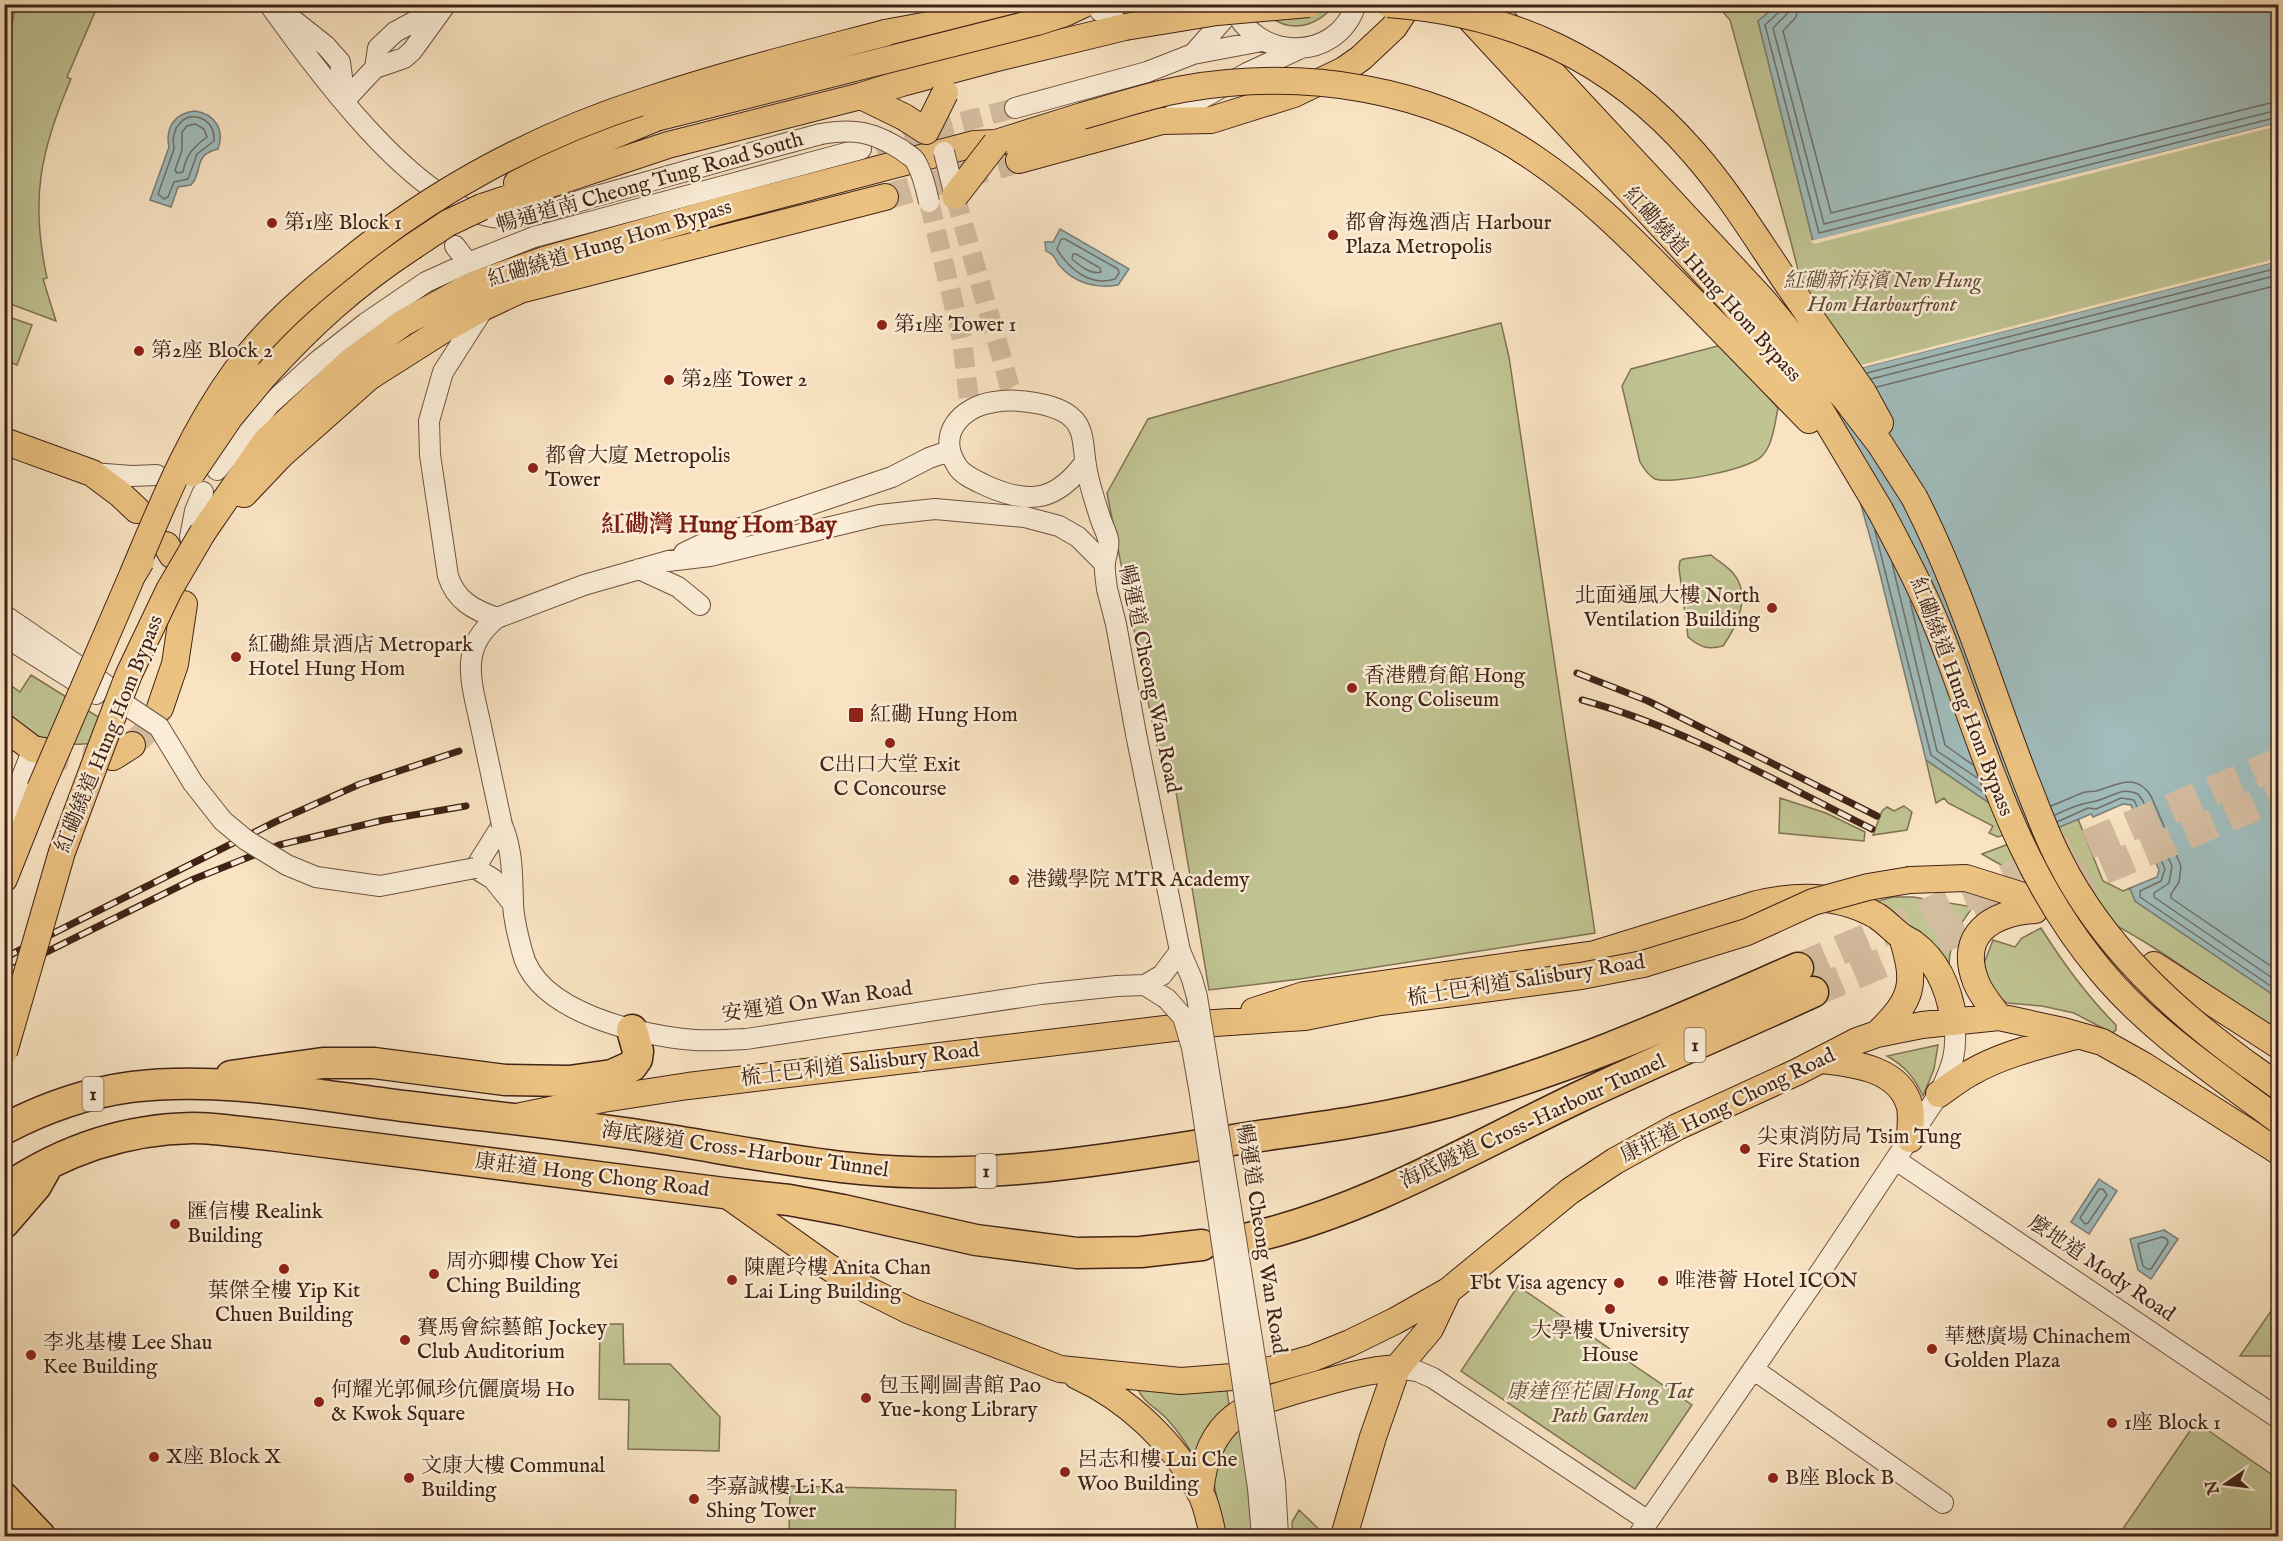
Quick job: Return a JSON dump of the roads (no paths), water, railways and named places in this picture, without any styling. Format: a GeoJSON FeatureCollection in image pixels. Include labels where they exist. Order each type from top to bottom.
{"type":"FeatureCollection","features":[{"type":"Feature","properties":{"kind":"highway","name":"海底隧道 Cross-Harbour Tunnel"},"geometry":{"type":"LineString","coordinates":[[1233,1140],[1400,1113],[1501,1087],[1806,980],[1577,1098],[1400,1185],[1316,1220],[1249,1238]]}},
{"type":"Feature","properties":{"kind":"highway"},"geometry":{"type":"LineString","coordinates":[[188,1083],[271,1069],[323,1064],[374,1063],[505,1080],[569,1081],[612,1076],[623,1072],[637,1059],[637,1041],[632,1030]]}},
{"type":"Feature","properties":{"kind":"highway","name":"1"},"geometry":{"type":"LineString","coordinates":[[4,1129],[64,1102],[96,1094],[130,1087],[188,1083],[276,1090],[506,1119]]}},
{"type":"Feature","properties":{"kind":"highway","name":"海底隧道 Cross-Harbour Tunnel"},"geometry":{"type":"LineString","coordinates":[[506,1119],[644,1136],[819,1164],[906,1172],[1037,1168],[1200,1145]]}},
{"type":"Feature","properties":{"kind":"highway","name":"康莊道 Hong Chong Road"},"geometry":{"type":"LineString","coordinates":[[4,1190],[74,1152],[117,1137],[166,1129],[195,1128],[270,1135],[724,1193]]}},
{"type":"Feature","properties":{"kind":"highway"},"geometry":{"type":"LineString","coordinates":[[4,1223],[36,1185],[48,1165]]}},
{"type":"Feature","properties":{"kind":"highway","name":"海底隧道 Cross-Harbour Tunnel"},"geometry":{"type":"LineString","coordinates":[[724,1193],[843,1209],[976,1240],[1077,1252],[1142,1252],[1202,1245]]}},
{"type":"Feature","properties":{"kind":"highway"},"geometry":{"type":"LineString","coordinates":[[4,1498],[40,1536]]}},
{"type":"Feature","properties":{"kind":"highway"},"geometry":{"type":"LineString","coordinates":[[4,1528],[31,1536]]}},
{"type":"Feature","properties":{"kind":"main road","name":"紅磡繞道 Hung Hom Bypass"},"geometry":{"type":"LineString","coordinates":[[4,879],[40,789],[132,576],[182,489],[213,441],[256,384],[293,343],[333,305],[373,273],[448,223],[482,207],[668,146],[1086,36],[1154,21],[1237,9],[1309,4]]}},
{"type":"Feature","properties":{"kind":"main road"},"geometry":{"type":"LineString","coordinates":[[1388,4],[1457,13],[1526,33],[1588,62],[1625,87],[1657,114],[1696,155],[1720,187],[1863,392],[1885,431],[1914,498]]}},
{"type":"Feature","properties":{"kind":"main road"},"geometry":{"type":"LineString","coordinates":[[1019,160],[1162,121],[1211,120],[1294,94],[1361,58],[1394,27],[1409,4]]}},
{"type":"Feature","properties":{"kind":"main road","name":"紅磡繞道 Hung Hom Bypass"},"geometry":{"type":"LineString","coordinates":[[1456,4],[1731,301],[1818,406],[1894,536],[1924,596],[1948,654],[1999,797],[2028,858],[2063,920],[2101,971],[2127,1000],[2204,1065],[2278,1120]]}},
{"type":"Feature","properties":{"kind":"main road","name":"紅磡繞道 Hung Hom Bypass"},"geometry":{"type":"LineString","coordinates":[[1488,4],[1762,299],[1880,444],[1914,498],[1954,582],[2025,779],[2050,841],[2070,880],[2102,927],[2155,988],[2199,1028],[2278,1086]]}},
{"type":"Feature","properties":{"kind":"main road"},"geometry":{"type":"LineString","coordinates":[[482,207],[530,175],[593,144],[656,118],[1092,8]]}},
{"type":"Feature","properties":{"kind":"main road"},"geometry":{"type":"LineString","coordinates":[[132,576],[169,486],[213,406],[237,371],[284,317],[368,245],[434,199],[521,151],[612,113],[735,74],[885,33],[934,24],[1030,13]]}},
{"type":"Feature","properties":{"kind":"main road"},"geometry":{"type":"LineString","coordinates":[[915,159],[945,93],[967,66]]}},
{"type":"Feature","properties":{"kind":"main road","name":"紅磡繞道 Hung Hom Bypass"},"geometry":{"type":"LineString","coordinates":[[4,1052],[62,852],[129,674],[168,590],[183,542],[265,442],[350,362],[403,323],[471,286],[554,257],[915,159],[974,144],[996,143],[1082,116],[1182,90],[1234,83],[1286,80],[1354,86],[1400,96],[1439,108],[1478,125],[1535,158],[1624,232],[1731,337],[1857,470]]}},
{"type":"Feature","properties":{"kind":"main road"},"geometry":{"type":"LineString","coordinates":[[861,96],[904,117],[926,131],[944,152]]}},
{"type":"Feature","properties":{"kind":"main road"},"geometry":{"type":"LineString","coordinates":[[955,196],[996,143]]}},
{"type":"Feature","properties":{"kind":"main road","name":"紅磡繞道 Hung Hom Bypass"},"geometry":{"type":"LineString","coordinates":[[486,306],[520,291],[885,197]]}},
{"type":"Feature","properties":{"kind":"main road"},"geometry":{"type":"LineString","coordinates":[[183,542],[369,377],[486,306]]}},
{"type":"Feature","properties":{"kind":"main road"},"geometry":{"type":"LineString","coordinates":[[4,441],[92,473],[137,510]]}},
{"type":"Feature","properties":{"kind":"main road"},"geometry":{"type":"LineString","coordinates":[[160,708],[175,664],[184,604]]}},
{"type":"Feature","properties":{"kind":"main road"},"geometry":{"type":"LineString","coordinates":[[4,727],[38,750]]}},
{"type":"Feature","properties":{"kind":"main road","name":"梳士巴利道 Salisbury Road"},"geometry":{"type":"LineString","coordinates":[[506,1119],[583,1103],[688,1086],[1215,1023],[1305,1017],[1380,1002],[1581,976],[1643,964],[1747,932],[1813,902],[1868,887],[1910,880],[1966,878],[2020,895],[2035,906],[1997,917],[1980,931],[1975,941],[1972,962],[1975,979],[1981,993],[1999,1017]]}},
{"type":"Feature","properties":{"kind":"main road","name":"梳士巴利道 Salisbury Road"},"geometry":{"type":"LineString","coordinates":[[1215,1023],[1304,995],[1595,954],[1785,897],[1808,896],[1854,905],[1876,916],[1902,937],[1914,943],[1931,960],[1943,980],[1951,1002],[1954,1022]]}},
{"type":"Feature","properties":{"kind":"main road"},"geometry":{"type":"LineString","coordinates":[[1877,1034],[1899,1013],[1908,994],[1911,976],[1902,937]]}},
{"type":"Feature","properties":{"kind":"main road"},"geometry":{"type":"LineString","coordinates":[[2154,965],[2278,1045]]}},
{"type":"Feature","properties":{"kind":"main road"},"geometry":{"type":"LineString","coordinates":[[1954,1022],[1999,1017],[2102,1042],[2143,1065],[2278,1151]]}},
{"type":"Feature","properties":{"kind":"main road","name":"康莊道 Hong Chong Road"},"geometry":{"type":"LineString","coordinates":[[724,1193],[827,1266],[884,1299],[1060,1369],[1181,1381],[1245,1376],[1313,1358],[1350,1343],[1448,1291],[1570,1191],[1615,1161],[1677,1127],[1857,1041],[1877,1034],[1922,1025],[1954,1022]]}},
{"type":"Feature","properties":{"kind":"main road"},"geometry":{"type":"LineString","coordinates":[[1939,1094],[1968,1074],[1998,1059],[2026,1049],[2079,1036]]}},
{"type":"Feature","properties":{"kind":"main road"},"geometry":{"type":"LineString","coordinates":[[1821,1060],[1861,1066],[1891,1078],[1901,1089],[1910,1109],[1903,1150]]}},
{"type":"Feature","properties":{"kind":"main road"},"geometry":{"type":"LineString","coordinates":[[1344,1536],[1372,1437],[1397,1368],[1430,1329],[1448,1291]]}},
{"type":"Feature","properties":{"kind":"main road"},"geometry":{"type":"LineString","coordinates":[[1200,1493],[1212,1443],[1223,1427],[1243,1409],[1282,1394],[1363,1372],[1397,1368]]}},
{"type":"Feature","properties":{"kind":"main road"},"geometry":{"type":"LineString","coordinates":[[1060,1369],[1097,1386],[1139,1417],[1174,1454],[1200,1493],[1213,1536]]}},
{"type":"Feature","properties":{"kind":"street"},"geometry":{"type":"LineString","coordinates":[[269,4],[310,60],[373,134],[408,170],[455,202],[477,213],[511,219],[821,134],[852,130],[878,137],[915,159],[929,202]]}},
{"type":"Feature","properties":{"kind":"street"},"geometry":{"type":"LineString","coordinates":[[274,4],[326,46],[340,62],[345,100]]}},
{"type":"Feature","properties":{"kind":"street"},"geometry":{"type":"LineString","coordinates":[[345,100],[375,68],[378,48],[395,32],[446,4]]}},
{"type":"Feature","properties":{"kind":"street"},"geometry":{"type":"LineString","coordinates":[[1092,8],[1131,4]]}},
{"type":"Feature","properties":{"kind":"street"},"geometry":{"type":"LineString","coordinates":[[1231,4],[1241,22],[1262,41],[1276,47],[1299,49]]}},
{"type":"Feature","properties":{"kind":"street"},"geometry":{"type":"LineString","coordinates":[[1193,54],[1223,20],[1231,4]]}},
{"type":"Feature","properties":{"kind":"street"},"geometry":{"type":"LineString","coordinates":[[1162,121],[1248,73],[1299,49],[1318,45],[1339,32],[1356,4]]}},
{"type":"Feature","properties":{"kind":"street"},"geometry":{"type":"LineString","coordinates":[[1015,108],[1147,72],[1193,54],[1262,41]]}},
{"type":"Feature","properties":{"kind":"street","name":"暢通道南 Cheong Tung Road South"},"geometry":{"type":"LineString","coordinates":[[217,470],[270,404],[328,352],[426,282],[534,237],[861,148]]}},
{"type":"Feature","properties":{"kind":"street"},"geometry":{"type":"LineString","coordinates":[[944,152],[955,196]]}},
{"type":"Feature","properties":{"kind":"street"},"geometry":{"type":"LineString","coordinates":[[408,170],[429,210]]}},
{"type":"Feature","properties":{"kind":"street"},"geometry":{"type":"LineString","coordinates":[[455,246],[468,263]]}},
{"type":"Feature","properties":{"kind":"street","name":"紅磡繞道 Hung Hom Bypass"},"geometry":{"type":"LineString","coordinates":[[486,306],[466,333],[443,372],[431,414],[429,438],[451,586],[469,606],[497,618]]}},
{"type":"Feature","properties":{"kind":"street"},"geometry":{"type":"LineString","coordinates":[[1085,462],[1074,478],[1059,490],[1036,497],[1019,496],[996,490],[974,480],[958,468],[949,451],[949,444],[953,428],[970,409],[992,402],[1017,400],[1056,409],[1071,417],[1082,437],[1085,462],[1098,513],[1109,541],[1105,564]]}},
{"type":"Feature","properties":{"kind":"street"},"geometry":{"type":"LineString","coordinates":[[668,561],[726,533],[892,477],[929,458],[949,451]]}},
{"type":"Feature","properties":{"kind":"street"},"geometry":{"type":"LineString","coordinates":[[92,473],[157,475]]}},
{"type":"Feature","properties":{"kind":"street"},"geometry":{"type":"LineString","coordinates":[[183,542],[203,492]]}},
{"type":"Feature","properties":{"kind":"street","name":"暢運道 Cheong Wan Road"},"geometry":{"type":"LineString","coordinates":[[502,825],[470,666],[472,650],[480,633],[497,618],[584,585],[668,561],[710,556],[880,515],[935,509],[1025,518],[1059,526],[1078,537],[1105,564],[1107,589],[1116,624],[1180,951],[1192,978],[1206,1046],[1275,1482],[1278,1536]]}},
{"type":"Feature","properties":{"kind":"street"},"geometry":{"type":"LineString","coordinates":[[639,569],[678,587],[700,605]]}},
{"type":"Feature","properties":{"kind":"street"},"geometry":{"type":"LineString","coordinates":[[4,615],[13,635],[109,687],[123,704],[159,727],[193,783],[223,821],[246,840],[287,865],[316,877],[380,886],[475,868],[494,879],[513,904]]}},
{"type":"Feature","properties":{"kind":"street"},"geometry":{"type":"LineString","coordinates":[[4,822],[38,750]]}},
{"type":"Feature","properties":{"kind":"street"},"geometry":{"type":"LineString","coordinates":[[475,868],[502,825]]}},
{"type":"Feature","properties":{"kind":"street","name":"安運道 On Wan Road"},"geometry":{"type":"LineString","coordinates":[[502,825],[509,841],[514,876],[513,904],[522,955],[534,977],[544,989],[561,1000],[605,1023],[632,1030],[697,1040],[746,1039],[1041,994],[1145,984]]}},
{"type":"Feature","properties":{"kind":"street"},"geometry":{"type":"LineString","coordinates":[[1145,984],[1162,975],[1180,951]]}},
{"type":"Feature","properties":{"kind":"street","name":"暢運道 Cheong Wan Road"},"geometry":{"type":"LineString","coordinates":[[1145,984],[1167,999],[1183,1017],[1190,1040],[1258,1488],[1262,1536]]}},
{"type":"Feature","properties":{"kind":"street"},"geometry":{"type":"LineString","coordinates":[[1397,1368],[1417,1371],[1433,1378],[1643,1529],[1939,1094],[1950,1071],[1956,1043],[1954,1022]]}},
{"type":"Feature","properties":{"kind":"street","name":"麼地道 Mody Road"},"geometry":{"type":"LineString","coordinates":[[1903,1150],[2278,1418]]}},
{"type":"Feature","properties":{"kind":"street"},"geometry":{"type":"LineString","coordinates":[[1753,1369],[1944,1503]]}},
{"type":"Feature","properties":{"kind":"water"},"geometry":{"type":"Polygon","coordinates":[[[1779,4],[2278,5],[2278,123],[1813,241],[1758,21],[1779,4]]]}},
{"type":"Feature","properties":{"kind":"water"},"geometry":{"type":"Polygon","coordinates":[[[195,111],[208,116],[217,124],[220,135],[218,149],[201,159],[195,180],[191,185],[178,187],[171,207],[150,200],[169,147],[170,127],[177,118],[195,111]]]}},
{"type":"Feature","properties":{"kind":"water"},"geometry":{"type":"Polygon","coordinates":[[[1060,229],[1129,269],[1118,285],[1102,286],[1086,283],[1065,271],[1053,255],[1046,251],[1045,242],[1053,242],[1060,229]]]}},
{"type":"Feature","properties":{"kind":"water"},"geometry":{"type":"Polygon","coordinates":[[[2278,261],[2278,998],[2135,901],[2130,888],[2157,877],[2159,870],[2131,805],[2123,804],[2093,817],[2091,814],[2038,836],[1926,760],[1877,562],[1825,377],[2278,261]]]}},
{"type":"Feature","properties":{"kind":"water"},"geometry":{"type":"Polygon","coordinates":[[[2099,1179],[2117,1191],[2089,1234],[2071,1222],[2099,1179]]]}},
{"type":"Feature","properties":{"kind":"water"},"geometry":{"type":"Polygon","coordinates":[[[2164,1230],[2178,1239],[2151,1279],[2138,1270],[2130,1239],[2164,1230]]]}},
{"type":"Feature","properties":{"kind":"tunnel"},"geometry":{"type":"LineString","coordinates":[[875,145],[1015,108]]}},
{"type":"Feature","properties":{"kind":"tunnel"},"geometry":{"type":"LineString","coordinates":[[885,197],[1019,160]]}},
{"type":"Feature","properties":{"kind":"tunnel"},"geometry":{"type":"LineString","coordinates":[[955,196],[1009,385],[1017,400]]}},
{"type":"Feature","properties":{"kind":"tunnel"},"geometry":{"type":"LineString","coordinates":[[929,202],[962,339],[970,409]]}},
{"type":"Feature","properties":{"kind":"tunnel"},"geometry":{"type":"LineString","coordinates":[[132,745],[154,724],[160,708]]}},
{"type":"Feature","properties":{"kind":"tunnel"},"geometry":{"type":"LineString","coordinates":[[44,751],[87,759],[113,757]]}},
{"type":"Feature","properties":{"kind":"tunnel"},"geometry":{"type":"LineString","coordinates":[[1798,968],[2278,763]]}},
{"type":"Feature","properties":{"kind":"tunnel"},"geometry":{"type":"LineString","coordinates":[[1813,992],[2278,796]]}},
{"type":"Feature","properties":{"kind":"railway"},"geometry":{"type":"LineString","coordinates":[[1577,673],[1648,701],[1877,816]]}},
{"type":"Feature","properties":{"kind":"railway"},"geometry":{"type":"LineString","coordinates":[[1582,700],[1657,725],[1730,757],[1872,829]]}},
{"type":"Feature","properties":{"kind":"railway"},"geometry":{"type":"LineString","coordinates":[[4,958],[275,822],[360,784],[459,751]]}},
{"type":"Feature","properties":{"kind":"railway"},"geometry":{"type":"LineString","coordinates":[[4,973],[194,879],[279,845],[384,820],[466,806]]}},
{"type":"Feature","properties":{"kind":"place","name":"第1座 Block 1"},"geometry":{"type":"Point","coordinates":[272,223]}},
{"type":"Feature","properties":{"kind":"place","name":"都會海逸酒店 Harbour Plaza Metropolis"},"geometry":{"type":"Point","coordinates":[1333,235]}},
{"type":"Feature","properties":{"kind":"place","name":"第1座 Tower 1"},"geometry":{"type":"Point","coordinates":[882,325]}},
{"type":"Feature","properties":{"kind":"place","name":"第2座 Block 2"},"geometry":{"type":"Point","coordinates":[139,351]}},
{"type":"Feature","properties":{"kind":"place","name":"第2座 Tower 2"},"geometry":{"type":"Point","coordinates":[669,380]}},
{"type":"Feature","properties":{"kind":"place","name":"都會大廈 Metropolis Tower"},"geometry":{"type":"Point","coordinates":[533,468]}},
{"type":"Feature","properties":{"kind":"place","name":"北面通風大樓 North Ventilation Building"},"geometry":{"type":"Point","coordinates":[1772,608]}},
{"type":"Feature","properties":{"kind":"place","name":"紅磡維景酒店 Metropark Hotel Hung Hom"},"geometry":{"type":"Point","coordinates":[236,657]}},
{"type":"Feature","properties":{"kind":"place","name":"香港體育館 Hong Kong Coliseum"},"geometry":{"type":"Point","coordinates":[1352,688]}},
{"type":"Feature","properties":{"kind":"place","name":"紅磡 Hung Hom"},"geometry":{"type":"Point","coordinates":[856,715]}},
{"type":"Feature","properties":{"kind":"place","name":"C出口大堂 Exit C Concourse"},"geometry":{"type":"Point","coordinates":[890,743]}},
{"type":"Feature","properties":{"kind":"place","name":"港鐵學院 MTR Academy"},"geometry":{"type":"Point","coordinates":[1014,880]}},
{"type":"Feature","properties":{"kind":"place","name":"尖東消防局 Tsim Tung Fire Station"},"geometry":{"type":"Point","coordinates":[1745,1149]}},
{"type":"Feature","properties":{"kind":"place","name":"匯信樓 Realink Building"},"geometry":{"type":"Point","coordinates":[175,1224]}},
{"type":"Feature","properties":{"kind":"place","name":"葉傑全樓 Yip Kit Chuen Building"},"geometry":{"type":"Point","coordinates":[284,1269]}},
{"type":"Feature","properties":{"kind":"place","name":"周亦卿樓 Chow Yei Ching Building"},"geometry":{"type":"Point","coordinates":[434,1274]}},
{"type":"Feature","properties":{"kind":"place","name":"陳麗玲樓 Anita Chan Lai Ling Building"},"geometry":{"type":"Point","coordinates":[732,1280]}},
{"type":"Feature","properties":{"kind":"place","name":"唯港薈 Hotel ICON"},"geometry":{"type":"Point","coordinates":[1663,1281]}},
{"type":"Feature","properties":{"kind":"place","name":"Fbt Visa agency"},"geometry":{"type":"Point","coordinates":[1619,1283]}},
{"type":"Feature","properties":{"kind":"place","name":"大學樓 University House"},"geometry":{"type":"Point","coordinates":[1610,1309]}},
{"type":"Feature","properties":{"kind":"place","name":"賽馬會綜藝館 Jockey Club Auditorium"},"geometry":{"type":"Point","coordinates":[405,1340]}},
{"type":"Feature","properties":{"kind":"place","name":"華懋廣場 Chinachem Golden Plaza"},"geometry":{"type":"Point","coordinates":[1932,1349]}},
{"type":"Feature","properties":{"kind":"place","name":"李兆基樓 Lee Shau Kee Building"},"geometry":{"type":"Point","coordinates":[31,1355]}},
{"type":"Feature","properties":{"kind":"place","name":"包玉剛圖書館 Pao Yue-kong Library"},"geometry":{"type":"Point","coordinates":[866,1398]}},
{"type":"Feature","properties":{"kind":"place","name":"何耀光郭佩珍伉儷廣場 Ho & Kwok Square"},"geometry":{"type":"Point","coordinates":[319,1402]}},
{"type":"Feature","properties":{"kind":"place","name":"1座 Block 1"},"geometry":{"type":"Point","coordinates":[2112,1423]}},
{"type":"Feature","properties":{"kind":"place","name":"X座 Block X"},"geometry":{"type":"Point","coordinates":[154,1457]}},
{"type":"Feature","properties":{"kind":"place","name":"呂志和樓 Lui Che Woo Building"},"geometry":{"type":"Point","coordinates":[1065,1472]}},
{"type":"Feature","properties":{"kind":"place","name":"文康大樓 Communal Building"},"geometry":{"type":"Point","coordinates":[409,1478]}},
{"type":"Feature","properties":{"kind":"place","name":"B座 Block B"},"geometry":{"type":"Point","coordinates":[1773,1478]}},
{"type":"Feature","properties":{"kind":"place","name":"李嘉誠樓 Li Ka Shing Tower"},"geometry":{"type":"Point","coordinates":[694,1499]}},
{"type":"Feature","properties":{"kind":"district","name":"紅磡灣 Hung Hom Bay"},"geometry":{"type":"Point","coordinates":[719,525]}},
{"type":"Feature","properties":{"kind":"park label","name":"紅磡新海濱 New Hung Hom Harbourfront"},"geometry":{"type":"Point","coordinates":[1882,293]}},
{"type":"Feature","properties":{"kind":"park label","name":"康達徑花園 Hong Tat Path Garden"},"geometry":{"type":"Point","coordinates":[1600,1404]}}]}
